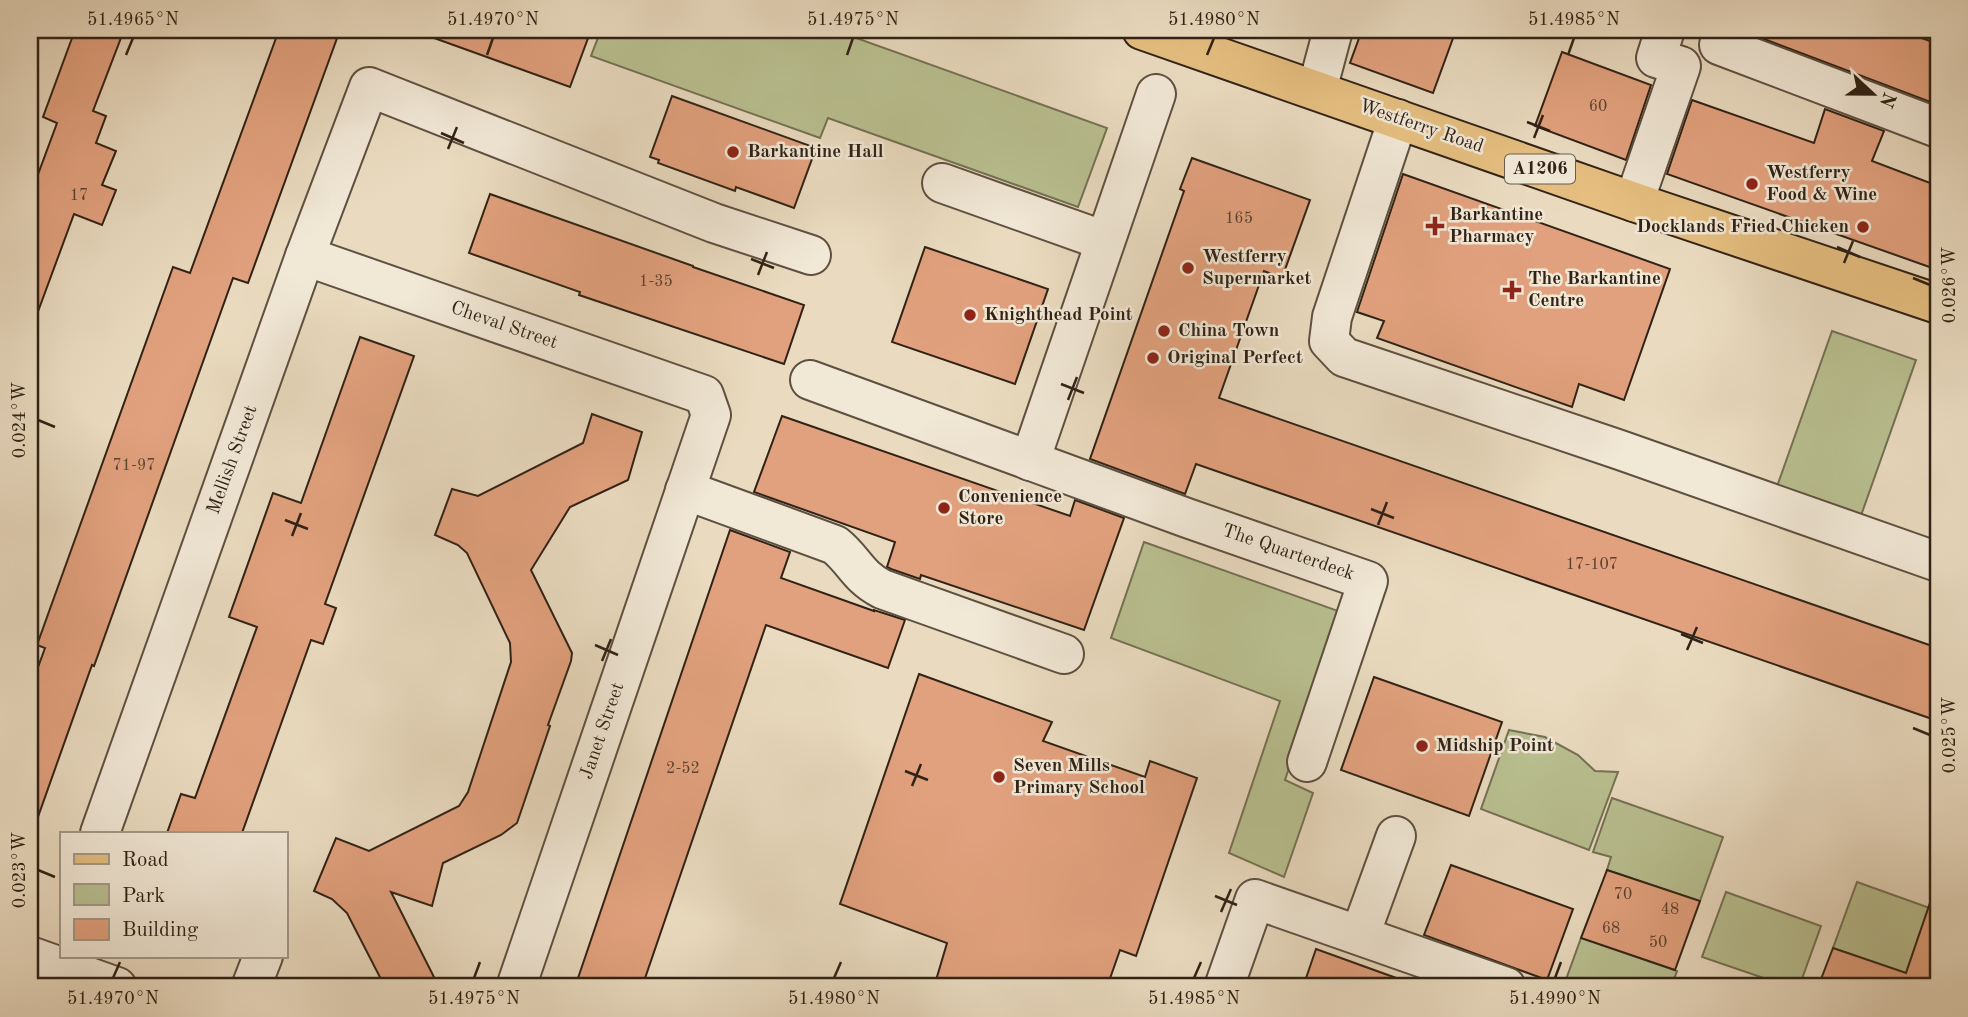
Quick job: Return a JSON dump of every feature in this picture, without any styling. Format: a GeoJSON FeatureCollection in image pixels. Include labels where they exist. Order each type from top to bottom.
{"type":"FeatureCollection","features":[{"type":"Feature","properties":{"kind":"main road","name":"Westferry Road"},"geometry":{"type":"LineString","coordinates":[[1142,30],[1634,202],[1938,304]]}},
{"type":"Feature","properties":{"kind":"street"},"geometry":{"type":"LineString","coordinates":[[1317,90],[1333,30]]}},
{"type":"Feature","properties":{"kind":"street"},"geometry":{"type":"LineString","coordinates":[[1634,202],[1681,66],[1656,58],[1665,30]]}},
{"type":"Feature","properties":{"kind":"street"},"geometry":{"type":"LineString","coordinates":[[1719,46],[1938,128]]}},
{"type":"Feature","properties":{"kind":"street","name":"Mellish Street"},"geometry":{"type":"LineString","coordinates":[[100,832],[305,256],[369,87],[714,222],[811,255]]}},
{"type":"Feature","properties":{"kind":"street"},"geometry":{"type":"LineString","coordinates":[[1030,461],[1156,94]]}},
{"type":"Feature","properties":{"kind":"street"},"geometry":{"type":"LineString","coordinates":[[1398,118],[1332,317],[1329,341],[1344,357],[1938,562]]}},
{"type":"Feature","properties":{"kind":"street"},"geometry":{"type":"LineString","coordinates":[[942,183],[1105,241]]}},
{"type":"Feature","properties":{"kind":"street","name":"Cheval Street"},"geometry":{"type":"LineString","coordinates":[[305,256],[704,395]]}},
{"type":"Feature","properties":{"kind":"street","name":"The Quarterdeck"},"geometry":{"type":"LineString","coordinates":[[810,380],[1368,582],[1307,762]]}},
{"type":"Feature","properties":{"kind":"street","name":"Janet Street"},"geometry":{"type":"LineString","coordinates":[[516,987],[711,415],[704,395]]}},
{"type":"Feature","properties":{"kind":"street"},"geometry":{"type":"LineString","coordinates":[[685,490],[835,545],[844,551],[863,578],[882,589],[1064,654]]}},
{"type":"Feature","properties":{"kind":"street"},"geometry":{"type":"LineString","coordinates":[[1360,935],[1396,836]]}},
{"type":"Feature","properties":{"kind":"street"},"geometry":{"type":"LineString","coordinates":[[1224,987],[1255,899],[1506,987]]}},
{"type":"Feature","properties":{"kind":"street"},"geometry":{"type":"LineString","coordinates":[[251,987],[262,958]]}},
{"type":"Feature","properties":{"kind":"street"},"geometry":{"type":"LineString","coordinates":[[47,963],[117,987]]}},
{"type":"Feature","properties":{"kind":"green space"},"geometry":{"type":"Polygon","coordinates":[[[601,30],[834,30],[1107,128],[1078,207],[828,118],[820,138],[591,56],[601,30]]]}},
{"type":"Feature","properties":{"kind":"green space"},"geometry":{"type":"Polygon","coordinates":[[[1832,331],[1916,360],[1858,524],[1774,495],[1832,331]]]}},
{"type":"Feature","properties":{"kind":"green space"},"geometry":{"type":"Polygon","coordinates":[[[1144,542],[1341,612],[1285,780],[1313,793],[1284,877],[1229,853],[1280,701],[1111,638],[1144,542]]]}},
{"type":"Feature","properties":{"kind":"green space"},"geometry":{"type":"Polygon","coordinates":[[[1509,730],[1545,737],[1578,755],[1595,771],[1618,772],[1589,850],[1481,809],[1509,730]]]}},
{"type":"Feature","properties":{"kind":"green space"},"geometry":{"type":"Polygon","coordinates":[[[1612,798],[1723,837],[1700,901],[1607,870],[1611,857],[1593,852],[1612,798]]]}},
{"type":"Feature","properties":{"kind":"green space"},"geometry":{"type":"Polygon","coordinates":[[[1857,882],[1938,911],[1938,938],[1920,932],[1906,973],[1833,948],[1857,882]]]}},
{"type":"Feature","properties":{"kind":"green space"},"geometry":{"type":"Polygon","coordinates":[[[1726,892],[1821,926],[1799,987],[1790,987],[1702,957],[1726,892]]]}},
{"type":"Feature","properties":{"kind":"green space"},"geometry":{"type":"Polygon","coordinates":[[[1581,938],[1677,971],[1671,987],[1564,985],[1581,938]]]}},
{"type":"Feature","properties":{"kind":"building"},"geometry":{"type":"Polygon","coordinates":[[[75,30],[124,30],[93,111],[106,116],[96,143],[116,151],[102,185],[116,190],[102,225],[74,214],[33,325],[30,324],[30,196],[57,123],[43,117],[75,30]]]}},
{"type":"Feature","properties":{"kind":"building"},"geometry":{"type":"Polygon","coordinates":[[[279,30],[340,30],[248,283],[233,278],[94,666],[92,665],[34,828],[30,827],[30,689],[45,648],[37,645],[173,267],[190,273],[279,30]]]}},
{"type":"Feature","properties":{"kind":"building"},"geometry":{"type":"Polygon","coordinates":[[[423,30],[591,30],[570,87],[423,34],[423,30]]]}},
{"type":"Feature","properties":{"kind":"building"},"geometry":{"type":"Polygon","coordinates":[[[1362,30],[1456,30],[1433,93],[1350,63],[1362,30]]]}},
{"type":"Feature","properties":{"kind":"building"},"geometry":{"type":"Polygon","coordinates":[[[1740,30],[1900,30],[1938,44],[1938,86],[1933,103],[1740,30]]]}},
{"type":"Feature","properties":{"kind":"building"},"geometry":{"type":"Polygon","coordinates":[[[1562,52],[1651,85],[1626,160],[1535,126],[1562,52]]]}},
{"type":"Feature","properties":{"kind":"building","name":"Barkantine Hall"},"geometry":{"type":"Polygon","coordinates":[[[672,96],[816,148],[794,208],[736,187],[735,191],[658,163],[659,160],[650,157],[672,96]]]}},
{"type":"Feature","properties":{"kind":"building"},"geometry":{"type":"Polygon","coordinates":[[[1692,100],[1814,143],[1825,109],[1884,131],[1872,161],[1938,186],[1938,270],[1667,174],[1692,100]]]}},
{"type":"Feature","properties":{"kind":"building"},"geometry":{"type":"Polygon","coordinates":[[[1192,158],[1310,200],[1282,278],[1264,271],[1219,398],[1938,648],[1938,721],[1196,464],[1185,494],[1090,459],[1184,191],[1180,189],[1192,158]]]}},
{"type":"Feature","properties":{"kind":"building","name":"The Barkantine Centre"},"geometry":{"type":"Polygon","coordinates":[[[1403,174],[1670,269],[1624,400],[1579,384],[1572,407],[1377,338],[1384,321],[1357,312],[1403,174]]]}},
{"type":"Feature","properties":{"kind":"building"},"geometry":{"type":"Polygon","coordinates":[[[490,194],[804,305],[784,364],[579,295],[580,292],[469,253],[490,194]]]}},
{"type":"Feature","properties":{"kind":"building","name":"Knighthead Point"},"geometry":{"type":"Polygon","coordinates":[[[925,247],[1048,289],[1015,384],[892,342],[925,247]]]}},
{"type":"Feature","properties":{"kind":"building"},"geometry":{"type":"Polygon","coordinates":[[[360,337],[414,356],[325,604],[336,608],[323,644],[311,640],[242,832],[167,832],[181,794],[195,798],[257,627],[229,617],[273,493],[301,503],[360,337]]]}},
{"type":"Feature","properties":{"kind":"building"},"geometry":{"type":"Polygon","coordinates":[[[592,414],[642,432],[628,480],[570,507],[531,570],[572,653],[517,823],[501,835],[443,863],[432,906],[391,892],[439,987],[385,987],[347,913],[332,899],[314,891],[336,838],[369,851],[459,806],[468,792],[511,662],[510,643],[467,553],[458,545],[435,535],[452,489],[478,496],[583,443],[592,414]]]}},
{"type":"Feature","properties":{"kind":"building"},"geometry":{"type":"Polygon","coordinates":[[[782,416],[1070,516],[1075,500],[1124,518],[1084,630],[921,575],[920,579],[891,569],[887,567],[895,542],[754,492],[782,416]]]}},
{"type":"Feature","properties":{"kind":"building"},"geometry":{"type":"Polygon","coordinates":[[[730,530],[790,552],[781,578],[905,620],[888,668],[766,625],[642,987],[575,987],[730,530]]]}},
{"type":"Feature","properties":{"kind":"building"},"geometry":{"type":"Polygon","coordinates":[[[919,674],[1052,722],[1043,741],[1145,777],[1150,761],[1197,778],[1136,956],[1120,950],[1107,987],[934,987],[947,943],[840,904],[919,674]]]}},
{"type":"Feature","properties":{"kind":"building","name":"Midship Point"},"geometry":{"type":"Polygon","coordinates":[[[1374,677],[1502,722],[1469,816],[1341,770],[1374,677]]]}},
{"type":"Feature","properties":{"kind":"building"},"geometry":{"type":"Polygon","coordinates":[[[1451,865],[1573,909],[1547,980],[1424,935],[1451,865]]]}},
{"type":"Feature","properties":{"kind":"building"},"geometry":{"type":"Polygon","coordinates":[[[1607,870],[1700,901],[1675,970],[1581,938],[1607,870]]]}},
{"type":"Feature","properties":{"kind":"building"},"geometry":{"type":"Polygon","coordinates":[[[1933,894],[1938,895],[1938,987],[1818,987],[1833,948],[1906,973],[1933,894]]]}},
{"type":"Feature","properties":{"kind":"building"},"geometry":{"type":"Polygon","coordinates":[[[1316,949],[1410,983],[1409,987],[1303,987],[1316,949]]]}},
{"type":"Feature","properties":{"kind":"place","name":"Barkantine Hall"},"geometry":{"type":"Point","coordinates":[733,152]}},
{"type":"Feature","properties":{"kind":"place","name":"Westferry Food & Wine"},"geometry":{"type":"Point","coordinates":[1752,184]}},
{"type":"Feature","properties":{"kind":"place","name":"Barkantine Pharmacy"},"geometry":{"type":"Point","coordinates":[1435,226]}},
{"type":"Feature","properties":{"kind":"place","name":"Docklands Fried Chicken"},"geometry":{"type":"Point","coordinates":[1863,227]}},
{"type":"Feature","properties":{"kind":"place","name":"Westferry Supermarket"},"geometry":{"type":"Point","coordinates":[1188,268]}},
{"type":"Feature","properties":{"kind":"place","name":"The Barkantine Centre"},"geometry":{"type":"Point","coordinates":[1512,290]}},
{"type":"Feature","properties":{"kind":"place","name":"Knighthead Point"},"geometry":{"type":"Point","coordinates":[970,315]}},
{"type":"Feature","properties":{"kind":"place","name":"China Town"},"geometry":{"type":"Point","coordinates":[1164,331]}},
{"type":"Feature","properties":{"kind":"place","name":"Original Perfect"},"geometry":{"type":"Point","coordinates":[1153,358]}},
{"type":"Feature","properties":{"kind":"place","name":"Convenience Store"},"geometry":{"type":"Point","coordinates":[944,508]}},
{"type":"Feature","properties":{"kind":"place","name":"Midship Point"},"geometry":{"type":"Point","coordinates":[1422,746]}},
{"type":"Feature","properties":{"kind":"place","name":"Seven Mills Primary School"},"geometry":{"type":"Point","coordinates":[999,777]}}]}
